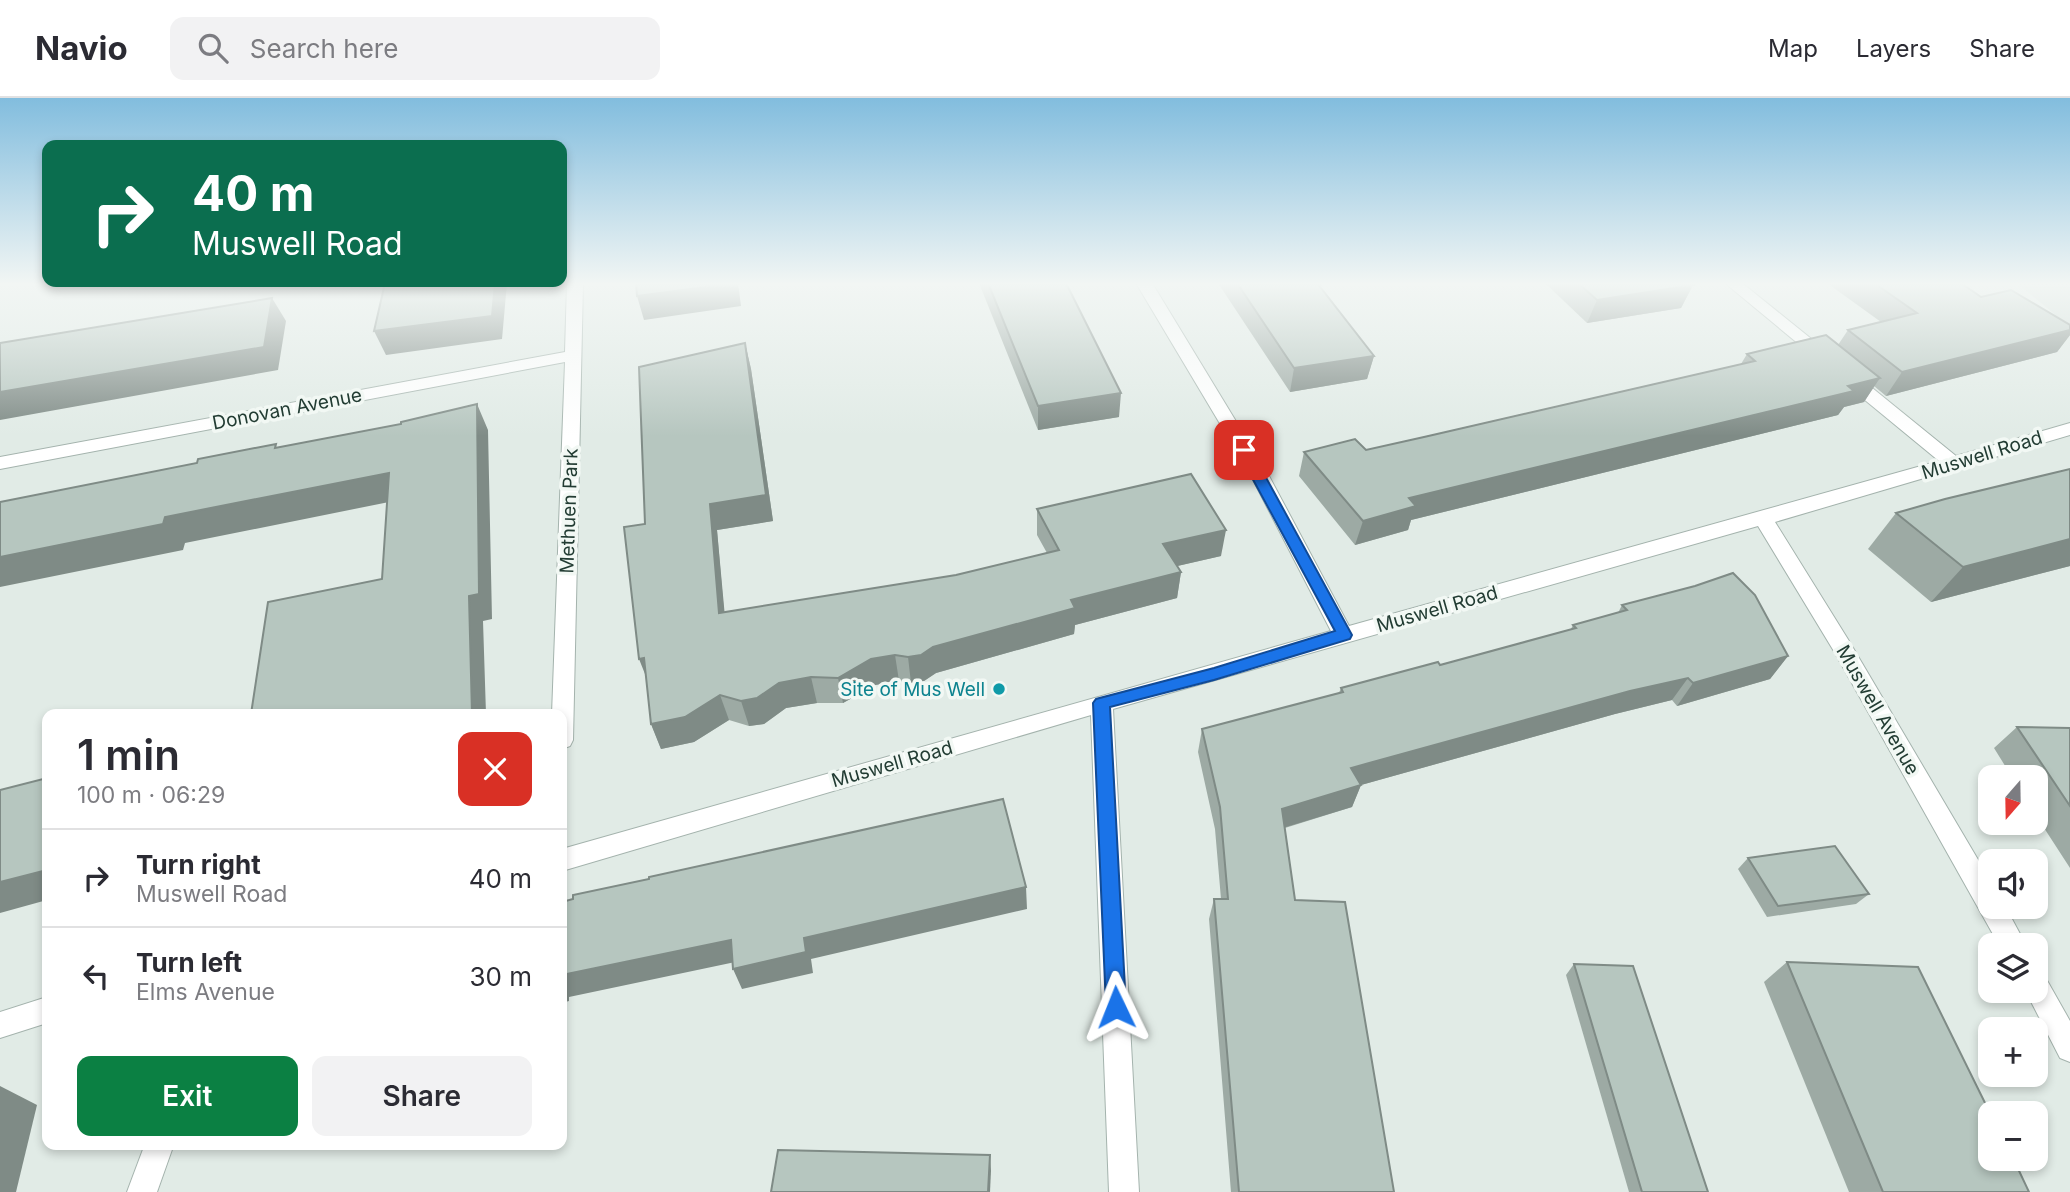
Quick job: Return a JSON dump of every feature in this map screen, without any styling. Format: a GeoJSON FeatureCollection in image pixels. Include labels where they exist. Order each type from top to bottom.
{"type":"FeatureCollection","features":[{"type":"Feature","properties":{"kind":"street","name":"Methuen Park"},"geometry":{"type":"LineString","coordinates":[[563,709],[574,334]]}},
{"type":"Feature","properties":{"kind":"street"},"geometry":{"type":"LineString","coordinates":[[1175,334],[1259,474],[1344,635]]}},
{"type":"Feature","properties":{"kind":"street"},"geometry":{"type":"LineString","coordinates":[[1795,334],[1954,464]]}},
{"type":"Feature","properties":{"kind":"street","name":"Donovan Avenue"},"geometry":{"type":"LineString","coordinates":[[0,463],[574,355]]}},
{"type":"Feature","properties":{"kind":"street","name":"Muswell Road"},"geometry":{"type":"LineString","coordinates":[[567,859],[1102,703],[1214,674],[2070,429]]}},
{"type":"Feature","properties":{"kind":"street","name":"Muswell Avenue"},"geometry":{"type":"LineString","coordinates":[[1763,518],[1842,647],[1978,884]]}},
{"type":"Feature","properties":{"kind":"street"},"geometry":{"type":"LineString","coordinates":[[1102,703],[1124,1192]]}},
{"type":"Feature","properties":{"kind":"street"},"geometry":{"type":"LineString","coordinates":[[2045,1003],[2070,1048]]}},
{"type":"Feature","properties":{"kind":"street"},"geometry":{"type":"LineString","coordinates":[[0,1025],[42,1012]]}},
{"type":"Feature","properties":{"kind":"street"},"geometry":{"type":"LineString","coordinates":[[142,1192],[158,1150]]}},
{"type":"Feature","properties":{"kind":"building"},"geometry":{"type":"Polygon","coordinates":[[[54,334],[266,334],[264,347],[0,392],[0,343],[54,334]]]}},
{"type":"Feature","properties":{"kind":"building"},"geometry":{"type":"Polygon","coordinates":[[[1009,334],[1092,334],[1121,393],[1038,406],[1009,334]]]}},
{"type":"Feature","properties":{"kind":"building"},"geometry":{"type":"Polygon","coordinates":[[[1271,334],[1357,334],[1374,356],[1294,368],[1271,334]]]}},
{"type":"Feature","properties":{"kind":"building"},"geometry":{"type":"Polygon","coordinates":[[[1853,334],[2054,334],[1902,372],[1853,334]]]}},
{"type":"Feature","properties":{"kind":"building"},"geometry":{"type":"Polygon","coordinates":[[[1826,335],[1880,378],[1848,386],[1854,391],[1409,498],[1416,506],[1363,521],[1304,452],[1355,439],[1366,450],[1424,437],[1755,361],[1747,354],[1826,335]]]}},
{"type":"Feature","properties":{"kind":"building"},"geometry":{"type":"Polygon","coordinates":[[[745,343],[766,495],[710,504],[719,613],[956,575],[1059,550],[1037,509],[1191,474],[1226,530],[1163,544],[1181,572],[1071,600],[1075,608],[933,647],[921,655],[871,659],[838,678],[811,677],[779,683],[757,698],[741,701],[720,695],[685,717],[651,724],[644,658],[639,659],[624,527],[645,524],[639,367],[745,343]]]}},
{"type":"Feature","properties":{"kind":"building"},"geometry":{"type":"Polygon","coordinates":[[[477,404],[479,594],[469,596],[472,709],[252,709],[268,602],[382,579],[389,473],[165,517],[163,524],[0,557],[0,502],[197,463],[198,459],[276,444],[275,448],[477,404]]]}},
{"type":"Feature","properties":{"kind":"building"},"geometry":{"type":"Polygon","coordinates":[[[2070,469],[2070,539],[1963,567],[1896,513],[1945,499],[2070,469]]]}},
{"type":"Feature","properties":{"kind":"building"},"geometry":{"type":"Polygon","coordinates":[[[1733,573],[1755,595],[1788,656],[1693,683],[1688,678],[1630,691],[1351,768],[1361,785],[1282,809],[1295,900],[1345,902],[1394,1192],[1239,1192],[1214,899],[1228,899],[1220,807],[1202,729],[1343,692],[1341,688],[1438,662],[1440,665],[1576,628],[1573,625],[1627,610],[1622,605],[1733,573]]]}},
{"type":"Feature","properties":{"kind":"building"},"geometry":{"type":"Polygon","coordinates":[[[2017,727],[2070,728],[2070,806],[2048,773],[2048,765],[2042,765],[2017,727]]]}},
{"type":"Feature","properties":{"kind":"building"},"geometry":{"type":"Polygon","coordinates":[[[42,779],[42,871],[0,882],[0,790],[42,779]]]}},
{"type":"Feature","properties":{"kind":"building"},"geometry":{"type":"Polygon","coordinates":[[[1003,799],[1026,887],[804,938],[806,952],[733,969],[731,940],[567,974],[567,901],[573,899],[573,895],[1003,799]]]}},
{"type":"Feature","properties":{"kind":"building"},"geometry":{"type":"Polygon","coordinates":[[[1835,846],[1869,894],[1778,906],[1748,858],[1835,846]]]}},
{"type":"Feature","properties":{"kind":"building"},"geometry":{"type":"Polygon","coordinates":[[[1787,962],[1918,967],[1984,1101],[1978,1101],[1978,1171],[2019,1171],[2029,1192],[1883,1192],[1787,962]]]}},
{"type":"Feature","properties":{"kind":"building"},"geometry":{"type":"Polygon","coordinates":[[[1574,964],[1633,966],[1708,1192],[1642,1192],[1574,964]]]}},
{"type":"Feature","properties":{"kind":"building"},"geometry":{"type":"Polygon","coordinates":[[[778,1150],[990,1155],[988,1192],[771,1192],[778,1150]]]}},
{"type":"Feature","properties":{"kind":"place","name":"Site of Mus Well"},"geometry":{"type":"Point","coordinates":[999,689]}},
{"type":"Feature","properties":{"kind":"route"},"geometry":{"type":"LineString","coordinates":[[1116,1007],[1102,703],[1214,674],[1344,635],[1244,450]]}}]}
